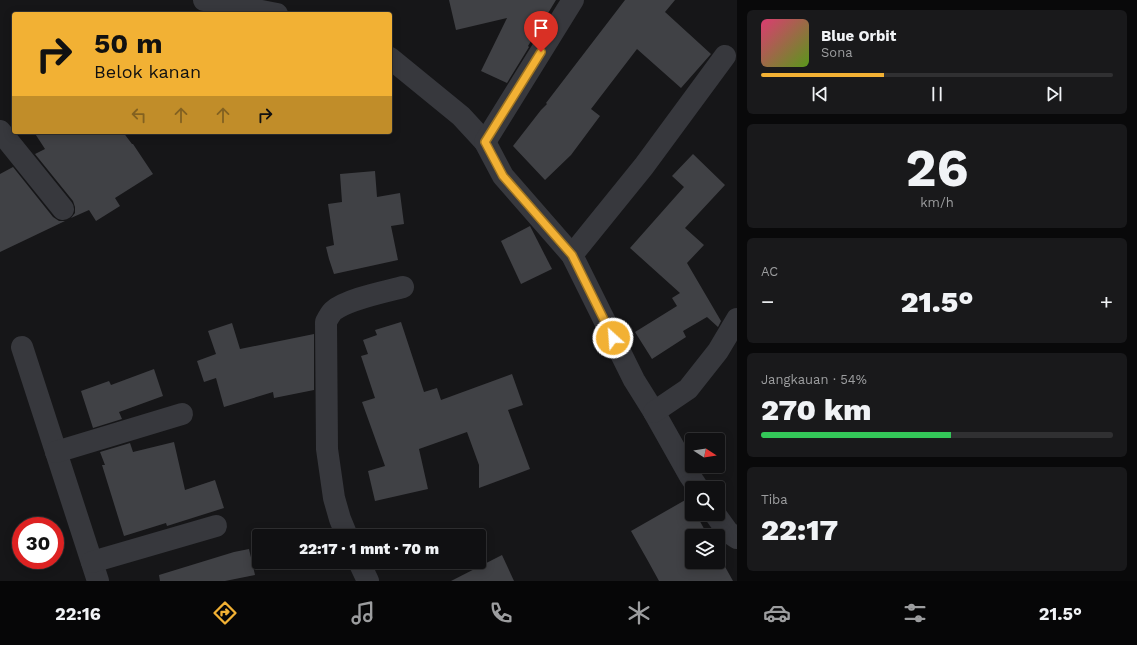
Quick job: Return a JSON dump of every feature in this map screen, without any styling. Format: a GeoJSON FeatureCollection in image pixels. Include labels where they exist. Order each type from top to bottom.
{"type":"FeatureCollection","features":[{"type":"Feature","properties":{"kind":"street"},"geometry":{"type":"LineString","coordinates":[[204,0],[267,12]]}},
{"type":"Feature","properties":{"kind":"street"},"geometry":{"type":"LineString","coordinates":[[485,142],[572,0]]}},
{"type":"Feature","properties":{"kind":"street"},"geometry":{"type":"LineString","coordinates":[[572,255],[644,166],[725,56]]}},
{"type":"Feature","properties":{"kind":"street"},"geometry":{"type":"LineString","coordinates":[[392,60],[460,116],[485,142],[503,176],[572,255],[634,380],[693,481]]}},
{"type":"Feature","properties":{"kind":"street"},"geometry":{"type":"LineString","coordinates":[[0,131],[64,209]]}},
{"type":"Feature","properties":{"kind":"street"},"geometry":{"type":"LineString","coordinates":[[344,529],[334,498],[327,449],[326,322],[331,312],[340,306],[352,301],[403,287]]}},
{"type":"Feature","properties":{"kind":"street"},"geometry":{"type":"LineString","coordinates":[[654,412],[688,389],[718,352],[737,319]]}},
{"type":"Feature","properties":{"kind":"street"},"geometry":{"type":"LineString","coordinates":[[22,347],[95,572],[216,526]]}},
{"type":"Feature","properties":{"kind":"street"},"geometry":{"type":"LineString","coordinates":[[56,452],[182,414]]}},
{"type":"Feature","properties":{"kind":"street"},"geometry":{"type":"LineString","coordinates":[[720,521],[728,532],[737,538]]}},
{"type":"Feature","properties":{"kind":"street"},"geometry":{"type":"LineString","coordinates":[[362,569],[368,581]]}},
{"type":"Feature","properties":{"kind":"building"},"geometry":{"type":"Polygon","coordinates":[[[449,0],[556,0],[507,83],[481,71],[507,18],[456,30],[449,0]]]}},
{"type":"Feature","properties":{"kind":"building"},"geometry":{"type":"Polygon","coordinates":[[[625,0],[675,0],[665,12],[711,54],[681,88],[637,49],[591,109],[600,116],[571,155],[545,180],[513,146],[547,104],[546,103],[625,0]]]}},
{"type":"Feature","properties":{"kind":"building"},"geometry":{"type":"Polygon","coordinates":[[[35,134],[124,134],[153,174],[115,198],[120,206],[96,221],[89,210],[71,218],[75,213],[73,201],[35,154],[45,149],[35,134]]]}},
{"type":"Feature","properties":{"kind":"building"},"geometry":{"type":"Polygon","coordinates":[[[693,154],[725,185],[685,228],[704,245],[687,263],[721,321],[718,327],[707,317],[683,331],[686,337],[652,359],[635,332],[677,306],[672,298],[680,293],[630,248],[684,187],[672,176],[693,154]]]}},
{"type":"Feature","properties":{"kind":"building"},"geometry":{"type":"Polygon","coordinates":[[[13,167],[53,217],[59,221],[65,221],[0,252],[0,174],[13,167]]]}},
{"type":"Feature","properties":{"kind":"building"},"geometry":{"type":"Polygon","coordinates":[[[375,171],[377,197],[400,193],[404,224],[391,226],[398,260],[334,274],[326,247],[334,245],[328,204],[342,202],[340,174],[375,171]]]}},
{"type":"Feature","properties":{"kind":"building"},"geometry":{"type":"Polygon","coordinates":[[[530,226],[552,269],[521,284],[501,241],[530,226]]]}},
{"type":"Feature","properties":{"kind":"building"},"geometry":{"type":"Polygon","coordinates":[[[401,322],[424,392],[437,388],[441,400],[512,374],[523,405],[508,410],[530,469],[479,488],[479,465],[467,432],[419,449],[428,489],[375,501],[368,471],[385,466],[362,402],[375,398],[361,356],[368,354],[363,340],[377,335],[375,330],[401,322]]]}},
{"type":"Feature","properties":{"kind":"building"},"geometry":{"type":"Polygon","coordinates":[[[232,323],[240,349],[314,334],[314,390],[274,398],[273,392],[224,407],[216,378],[204,382],[197,361],[216,354],[208,331],[232,323]]]}},
{"type":"Feature","properties":{"kind":"building"},"geometry":{"type":"Polygon","coordinates":[[[154,369],[163,396],[119,412],[122,419],[93,428],[81,391],[109,381],[111,385],[154,369]]]}},
{"type":"Feature","properties":{"kind":"building"},"geometry":{"type":"Polygon","coordinates":[[[174,442],[185,490],[215,480],[224,508],[167,526],[166,523],[124,536],[102,465],[105,465],[100,452],[130,443],[133,452],[174,442]]]}},
{"type":"Feature","properties":{"kind":"building"},"geometry":{"type":"Polygon","coordinates":[[[685,500],[685,521],[700,521],[704,529],[685,529],[685,569],[725,569],[725,567],[733,581],[659,581],[631,531],[685,500]]]}},
{"type":"Feature","properties":{"kind":"building"},"geometry":{"type":"Polygon","coordinates":[[[249,549],[252,569],[254,569],[255,575],[225,581],[160,581],[159,575],[234,552],[249,549]]]}},
{"type":"Feature","properties":{"kind":"building"},"geometry":{"type":"Polygon","coordinates":[[[502,555],[514,581],[451,581],[475,569],[486,569],[486,563],[502,555]]]}},
{"type":"Feature","properties":{"kind":"route"},"geometry":{"type":"LineString","coordinates":[[541,52],[485,142],[503,176],[572,255],[613,338]]}}]}
